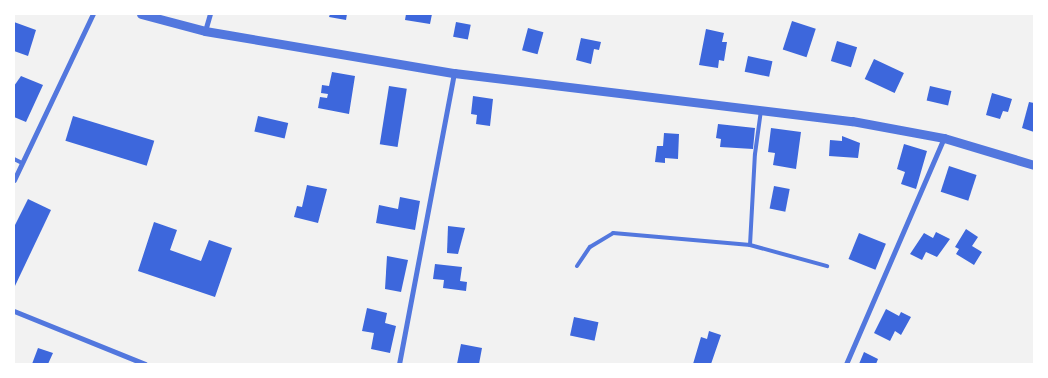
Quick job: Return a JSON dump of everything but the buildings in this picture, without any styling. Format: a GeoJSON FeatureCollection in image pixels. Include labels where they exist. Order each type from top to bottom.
{"type":"FeatureCollection","features":[{"type":"Feature","properties":{"kind":"street"},"geometry":{"type":"LineString","coordinates":[[14,180],[93,14]]}},
{"type":"Feature","properties":{"kind":"street"},"geometry":{"type":"LineString","coordinates":[[142,14],[205,31],[454,73],[852,121],[944,138],[1034,165]]}},
{"type":"Feature","properties":{"kind":"street"},"geometry":{"type":"LineString","coordinates":[[205,31],[210,14]]}},
{"type":"Feature","properties":{"kind":"street"},"geometry":{"type":"LineString","coordinates":[[399,364],[454,73]]}},
{"type":"Feature","properties":{"kind":"street"},"geometry":{"type":"LineString","coordinates":[[846,364],[944,138]]}},
{"type":"Feature","properties":{"kind":"street"},"geometry":{"type":"LineString","coordinates":[[14,311],[145,364]]}},
{"type":"Feature","properties":{"kind":"lane"},"geometry":{"type":"LineString","coordinates":[[750,245],[755,154],[761,110]]}},
{"type":"Feature","properties":{"kind":"lane"},"geometry":{"type":"LineString","coordinates":[[14,159],[22,163]]}},
{"type":"Feature","properties":{"kind":"lane"},"geometry":{"type":"LineString","coordinates":[[577,266],[590,247],[613,233],[750,245],[827,266]]}}]}
